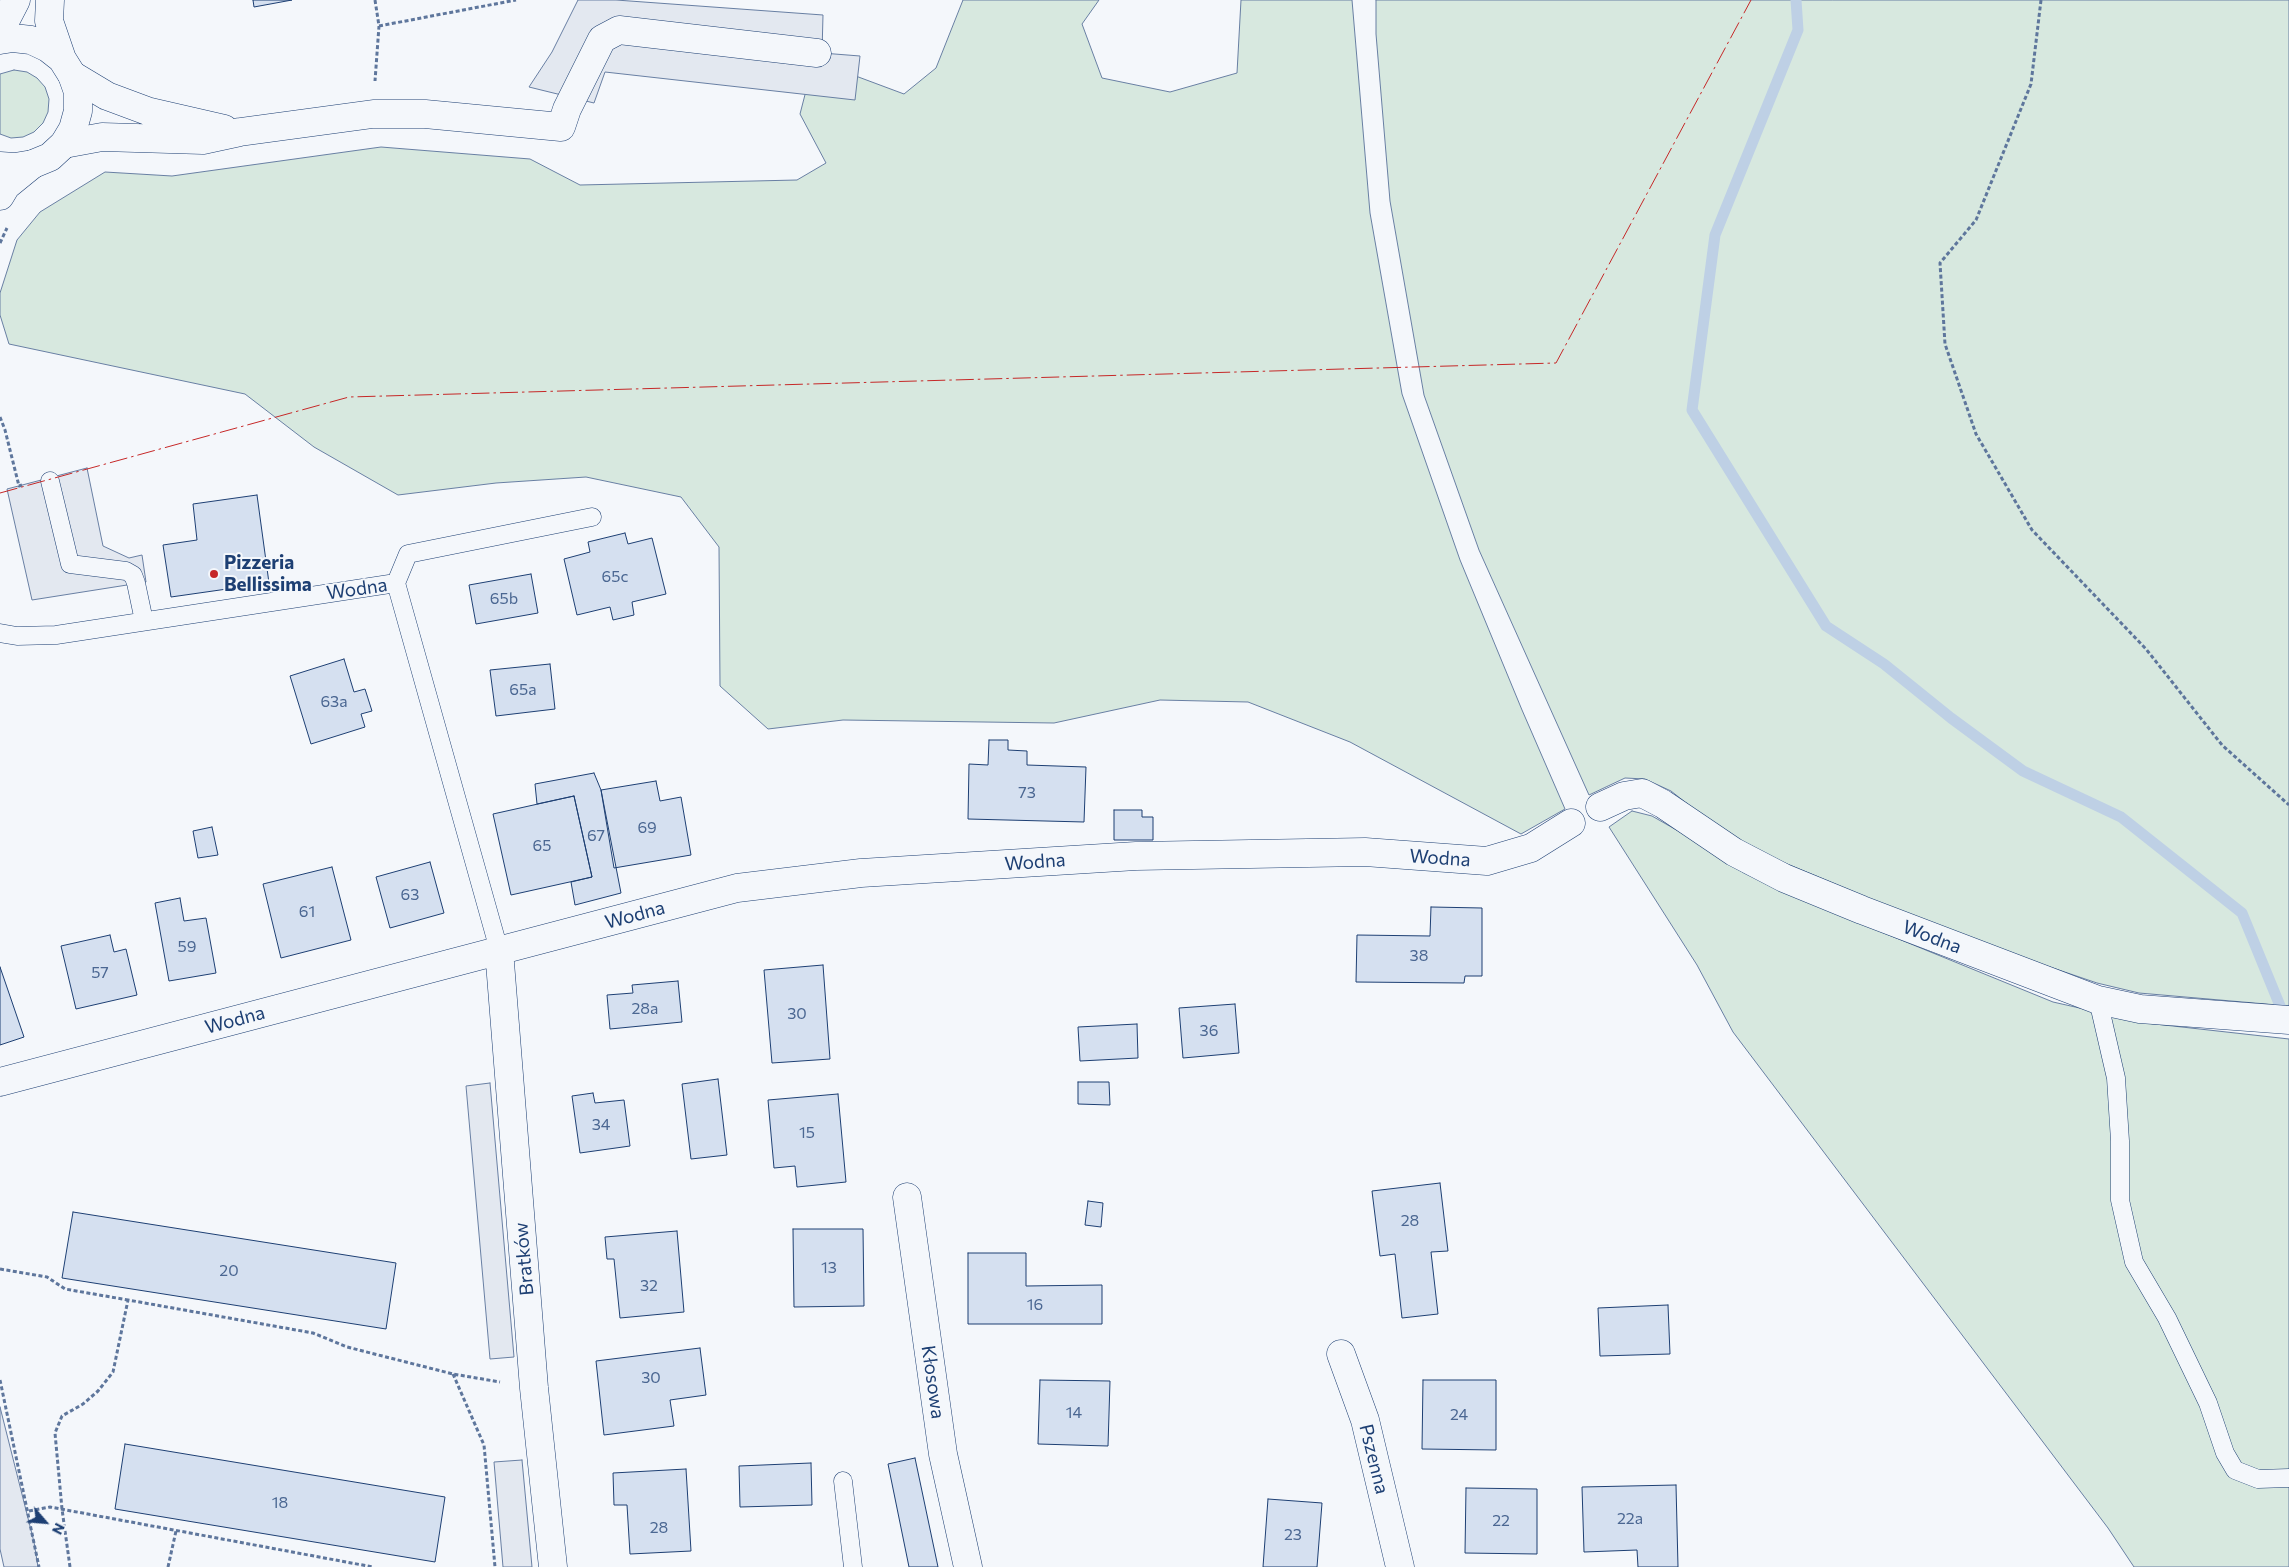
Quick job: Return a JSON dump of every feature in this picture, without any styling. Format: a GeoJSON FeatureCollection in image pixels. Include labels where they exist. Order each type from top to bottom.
{"type":"FeatureCollection","features":[{"type":"Feature","properties":{"kind":"street"},"geometry":{"type":"LineString","coordinates":[[0,31],[16,0]]}},
{"type":"Feature","properties":{"kind":"street"},"geometry":{"type":"LineString","coordinates":[[0,196],[6,186],[33,164],[50,156],[64,144],[73,128],[78,111],[78,92],[49,21],[50,0]]}},
{"type":"Feature","properties":{"kind":"street"},"geometry":{"type":"LineString","coordinates":[[64,144],[102,137],[203,140],[240,132],[373,114],[425,114],[561,127],[567,109],[602,39],[618,30],[817,53]]}},
{"type":"Feature","properties":{"kind":"street"},"geometry":{"type":"LineString","coordinates":[[0,40],[13,38],[31,40],[48,48],[67,67],[107,96],[150,112],[240,132]]}},
{"type":"Feature","properties":{"kind":"street"},"geometry":{"type":"LineString","coordinates":[[0,166],[15,167],[33,164]]}},
{"type":"Feature","properties":{"kind":"street","name":"Wodna"},"geometry":{"type":"LineString","coordinates":[[1600,807],[1624,796],[1642,793],[1662,804],[1734,852],[1784,878],[1871,914],[2098,1000],[2140,1009],[2289,1020]]}},
{"type":"Feature","properties":{"kind":"street","name":"Wodna"},"geometry":{"type":"LineString","coordinates":[[0,1082],[737,888],[861,873],[1136,856],[1365,852],[1487,861],[1531,848],[1571,823]]}},
{"type":"Feature","properties":{"kind":"street","name":"Bratków"},"geometry":{"type":"LineString","coordinates":[[499,950],[534,1388],[553,1567]]}},
{"type":"Feature","properties":{"kind":"street","name":"Kłosowa"},"geometry":{"type":"LineString","coordinates":[[907,1196],[943,1454],[968,1567]]}},
{"type":"Feature","properties":{"kind":"street","name":"Pszenna"},"geometry":{"type":"LineString","coordinates":[[1341,1354],[1365,1420],[1400,1567]]}},
{"type":"Feature","properties":{"kind":"lane"},"geometry":{"type":"LineString","coordinates":[[50,481],[70,564],[126,571],[133,575],[144,622]]}},
{"type":"Feature","properties":{"kind":"lane"},"geometry":{"type":"LineString","coordinates":[[396,583],[408,554],[592,517]]}},
{"type":"Feature","properties":{"kind":"lane","name":"Wodna"},"geometry":{"type":"LineString","coordinates":[[0,633],[17,636],[56,635],[396,583],[499,950]]}},
{"type":"Feature","properties":{"kind":"lane"},"geometry":{"type":"LineString","coordinates":[[2098,1000],[2116,1078],[2120,1141],[2120,1200],[2134,1262],[2168,1318],[2208,1403],[2225,1453],[2235,1470],[2258,1479],[2289,1478]]}},
{"type":"Feature","properties":{"kind":"lane"},"geometry":{"type":"LineString","coordinates":[[843,1482],[853,1567]]}},
{"type":"Feature","properties":{"kind":"path"},"geometry":{"type":"LineString","coordinates":[[373,114],[379,26],[375,0]]}},
{"type":"Feature","properties":{"kind":"path"},"geometry":{"type":"LineString","coordinates":[[379,26],[516,0]]}},
{"type":"Feature","properties":{"kind":"path"},"geometry":{"type":"LineString","coordinates":[[2041,0],[2031,84],[1976,220],[1940,263],[1944,344],[1976,434],[2032,530],[2146,649],[2222,746],[2289,806]]}},
{"type":"Feature","properties":{"kind":"path"},"geometry":{"type":"LineString","coordinates":[[0,417],[19,486],[50,481]]}},
{"type":"Feature","properties":{"kind":"path"},"geometry":{"type":"LineString","coordinates":[[0,1269],[47,1277],[65,1290],[312,1333],[347,1348],[452,1374],[534,1388]]}},
{"type":"Feature","properties":{"kind":"path"},"geometry":{"type":"LineString","coordinates":[[70,1567],[55,1433],[62,1416],[83,1404],[98,1391],[112,1372],[128,1300]]}},
{"type":"Feature","properties":{"kind":"path"},"geometry":{"type":"LineString","coordinates":[[452,1374],[484,1445],[495,1567]]}},
{"type":"Feature","properties":{"kind":"path"},"geometry":{"type":"LineString","coordinates":[[0,1380],[40,1567]]}},
{"type":"Feature","properties":{"kind":"path"},"geometry":{"type":"LineString","coordinates":[[29,1511],[50,1507],[373,1567]]}},
{"type":"Feature","properties":{"kind":"path"},"geometry":{"type":"LineString","coordinates":[[168,1567],[176,1531]]}},
{"type":"Feature","properties":{"kind":"shaded area"},"geometry":{"type":"Polygon","coordinates":[[[578,0],[616,0],[823,15],[822,53],[860,56],[855,100],[605,72],[594,103],[529,87],[552,52],[578,0]]]}},
{"type":"Feature","properties":{"kind":"shaded area"},"geometry":{"type":"Polygon","coordinates":[[[963,0],[1099,0],[1082,24],[1102,78],[1170,92],[1237,73],[1241,0],[1352,0],[1370,213],[1402,394],[1460,560],[1565,809],[1521,834],[1350,742],[1248,702],[1160,700],[1054,723],[843,720],[768,729],[720,686],[719,547],[681,497],[586,477],[496,483],[398,495],[314,447],[245,394],[9,344],[0,315],[0,293],[17,240],[40,212],[105,172],[172,176],[381,147],[530,159],[580,185],[797,180],[826,163],[800,114],[808,83],[837,69],[904,94],[936,68],[963,0]]]}},
{"type":"Feature","properties":{"kind":"shaded area"},"geometry":{"type":"Polygon","coordinates":[[[1376,0],[2289,0],[2289,1006],[2139,993],[2097,983],[2044,965],[1878,902],[1737,843],[1671,791],[1645,779],[1625,778],[1589,795],[1479,550],[1424,395],[1390,201],[1376,34],[1376,0]]]}},
{"type":"Feature","properties":{"kind":"shaded area"},"geometry":{"type":"Polygon","coordinates":[[[14,70],[27,72],[37,78],[45,87],[49,99],[48,112],[43,123],[34,132],[23,137],[11,138],[0,134],[0,74],[14,70]]]}},
{"type":"Feature","properties":{"kind":"shaded area"},"geometry":{"type":"Polygon","coordinates":[[[87,468],[103,546],[129,558],[142,555],[146,582],[32,600],[7,489],[87,468]]]}},
{"type":"Feature","properties":{"kind":"shaded area"},"geometry":{"type":"Polygon","coordinates":[[[1632,811],[1652,816],[1694,840],[1744,873],[1791,895],[2053,1002],[2146,1023],[2289,1039],[2289,1567],[2134,1567],[2108,1528],[1733,1032],[1697,965],[1609,827],[1632,811]]]}},
{"type":"Feature","properties":{"kind":"shaded area"},"geometry":{"type":"Polygon","coordinates":[[[490,1083],[514,1357],[490,1359],[466,1086],[490,1083]]]}},
{"type":"Feature","properties":{"kind":"shaded area"},"geometry":{"type":"Polygon","coordinates":[[[0,1407],[34,1542],[38,1567],[4,1567],[0,1549],[0,1407]]]}},
{"type":"Feature","properties":{"kind":"shaded area"},"geometry":{"type":"Polygon","coordinates":[[[522,1460],[532,1567],[503,1567],[494,1462],[522,1460]]]}},
{"type":"Feature","properties":{"kind":"building"},"geometry":{"type":"Polygon","coordinates":[[[253,0],[292,0],[254,7],[253,0]]]}},
{"type":"Feature","properties":{"kind":"building"},"geometry":{"type":"Polygon","coordinates":[[[257,495],[269,583],[171,597],[163,545],[197,540],[193,504],[257,495]]]}},
{"type":"Feature","properties":{"kind":"building"},"geometry":{"type":"Polygon","coordinates":[[[625,533],[628,544],[652,538],[666,594],[632,602],[634,615],[613,620],[610,607],[577,615],[564,559],[590,552],[588,542],[625,533]]]}},
{"type":"Feature","properties":{"kind":"building"},"geometry":{"type":"Polygon","coordinates":[[[531,574],[538,613],[476,624],[469,585],[531,574]]]}},
{"type":"Feature","properties":{"kind":"building"},"geometry":{"type":"Polygon","coordinates":[[[344,659],[354,692],[365,689],[372,711],[361,714],[365,727],[311,744],[290,676],[344,659]]]}},
{"type":"Feature","properties":{"kind":"building"},"geometry":{"type":"Polygon","coordinates":[[[550,664],[555,709],[496,716],[490,670],[550,664]]]}},
{"type":"Feature","properties":{"kind":"building"},"geometry":{"type":"Polygon","coordinates":[[[989,740],[1008,740],[1008,750],[1027,751],[1027,765],[1086,767],[1084,822],[968,819],[969,764],[988,765],[989,740]]]}},
{"type":"Feature","properties":{"kind":"building"},"geometry":{"type":"Polygon","coordinates":[[[594,773],[601,790],[621,893],[575,905],[571,882],[592,877],[574,796],[537,804],[535,784],[594,773]]]}},
{"type":"Feature","properties":{"kind":"building"},"geometry":{"type":"Polygon","coordinates":[[[656,781],[660,801],[681,797],[691,855],[614,868],[601,790],[656,781]]]}},
{"type":"Feature","properties":{"kind":"building"},"geometry":{"type":"Polygon","coordinates":[[[574,796],[592,877],[511,895],[493,814],[574,796]]]}},
{"type":"Feature","properties":{"kind":"building"},"geometry":{"type":"Polygon","coordinates":[[[1114,810],[1142,810],[1142,817],[1153,817],[1153,840],[1114,840],[1114,810]]]}},
{"type":"Feature","properties":{"kind":"building"},"geometry":{"type":"Polygon","coordinates":[[[212,827],[218,855],[198,858],[193,831],[212,827]]]}},
{"type":"Feature","properties":{"kind":"building"},"geometry":{"type":"Polygon","coordinates":[[[430,862],[444,913],[390,928],[376,877],[430,862]]]}},
{"type":"Feature","properties":{"kind":"building"},"geometry":{"type":"Polygon","coordinates":[[[332,867],[351,940],[281,958],[263,884],[332,867]]]}},
{"type":"Feature","properties":{"kind":"building"},"geometry":{"type":"Polygon","coordinates":[[[180,898],[184,921],[206,918],[216,973],[169,981],[155,903],[180,898]]]}},
{"type":"Feature","properties":{"kind":"building"},"geometry":{"type":"Polygon","coordinates":[[[1431,907],[1482,908],[1482,976],[1465,976],[1464,983],[1356,982],[1357,935],[1430,936],[1431,907]]]}},
{"type":"Feature","properties":{"kind":"building"},"geometry":{"type":"Polygon","coordinates":[[[110,935],[114,952],[126,949],[137,995],[76,1009],[61,946],[110,935]]]}},
{"type":"Feature","properties":{"kind":"building"},"geometry":{"type":"Polygon","coordinates":[[[823,965],[830,1059],[772,1063],[764,970],[823,965]]]}},
{"type":"Feature","properties":{"kind":"building"},"geometry":{"type":"Polygon","coordinates":[[[0,967],[24,1037],[0,1045],[0,967]]]}},
{"type":"Feature","properties":{"kind":"building"},"geometry":{"type":"Polygon","coordinates":[[[678,981],[682,1022],[610,1029],[607,995],[633,993],[632,985],[678,981]]]}},
{"type":"Feature","properties":{"kind":"building"},"geometry":{"type":"Polygon","coordinates":[[[1235,1004],[1239,1053],[1183,1058],[1179,1008],[1235,1004]]]}},
{"type":"Feature","properties":{"kind":"building"},"geometry":{"type":"Polygon","coordinates":[[[1137,1024],[1138,1058],[1080,1061],[1078,1027],[1137,1024]]]}},
{"type":"Feature","properties":{"kind":"building"},"geometry":{"type":"Polygon","coordinates":[[[718,1079],[727,1155],[691,1159],[682,1084],[718,1079]]]}},
{"type":"Feature","properties":{"kind":"building"},"geometry":{"type":"Polygon","coordinates":[[[1078,1082],[1109,1082],[1110,1105],[1078,1104],[1078,1082]]]}},
{"type":"Feature","properties":{"kind":"building"},"geometry":{"type":"Polygon","coordinates":[[[593,1093],[595,1103],[624,1100],[630,1146],[580,1153],[572,1096],[593,1093]]]}},
{"type":"Feature","properties":{"kind":"building"},"geometry":{"type":"Polygon","coordinates":[[[838,1094],[846,1182],[797,1187],[795,1166],[774,1168],[768,1100],[838,1094]]]}},
{"type":"Feature","properties":{"kind":"building"},"geometry":{"type":"Polygon","coordinates":[[[1440,1183],[1448,1251],[1431,1252],[1438,1314],[1402,1318],[1395,1254],[1380,1256],[1372,1191],[1440,1183]]]}},
{"type":"Feature","properties":{"kind":"building"},"geometry":{"type":"Polygon","coordinates":[[[1088,1201],[1103,1203],[1101,1227],[1085,1225],[1088,1201]]]}},
{"type":"Feature","properties":{"kind":"building"},"geometry":{"type":"Polygon","coordinates":[[[73,1212],[396,1263],[386,1329],[62,1278],[73,1212]]]}},
{"type":"Feature","properties":{"kind":"building"},"geometry":{"type":"Polygon","coordinates":[[[793,1229],[863,1229],[864,1306],[794,1307],[793,1229]]]}},
{"type":"Feature","properties":{"kind":"building"},"geometry":{"type":"Polygon","coordinates":[[[677,1231],[684,1312],[620,1318],[614,1259],[607,1259],[605,1237],[677,1231]]]}},
{"type":"Feature","properties":{"kind":"building"},"geometry":{"type":"Polygon","coordinates":[[[968,1253],[1026,1253],[1026,1286],[1102,1285],[1102,1324],[968,1324],[968,1253]]]}},
{"type":"Feature","properties":{"kind":"building"},"geometry":{"type":"Polygon","coordinates":[[[1668,1305],[1670,1354],[1600,1356],[1598,1308],[1668,1305]]]}},
{"type":"Feature","properties":{"kind":"building"},"geometry":{"type":"Polygon","coordinates":[[[700,1348],[706,1395],[670,1400],[674,1426],[604,1435],[596,1361],[700,1348]]]}},
{"type":"Feature","properties":{"kind":"building"},"geometry":{"type":"Polygon","coordinates":[[[1040,1380],[1110,1381],[1108,1446],[1038,1444],[1040,1380]]]}},
{"type":"Feature","properties":{"kind":"building"},"geometry":{"type":"Polygon","coordinates":[[[1423,1380],[1496,1380],[1496,1450],[1422,1449],[1423,1380]]]}},
{"type":"Feature","properties":{"kind":"building"},"geometry":{"type":"Polygon","coordinates":[[[125,1444],[445,1497],[435,1562],[115,1509],[125,1444]]]}},
{"type":"Feature","properties":{"kind":"building"},"geometry":{"type":"Polygon","coordinates":[[[915,1458],[938,1567],[909,1567],[888,1464],[915,1458]]]}},
{"type":"Feature","properties":{"kind":"building"},"geometry":{"type":"Polygon","coordinates":[[[811,1463],[812,1505],[740,1507],[739,1466],[811,1463]]]}},
{"type":"Feature","properties":{"kind":"building"},"geometry":{"type":"Polygon","coordinates":[[[686,1469],[691,1551],[630,1554],[627,1505],[614,1505],[613,1473],[686,1469]]]}},
{"type":"Feature","properties":{"kind":"building"},"geometry":{"type":"Polygon","coordinates":[[[1676,1485],[1678,1567],[1638,1567],[1637,1550],[1584,1552],[1582,1487],[1676,1485]]]}},
{"type":"Feature","properties":{"kind":"building"},"geometry":{"type":"Polygon","coordinates":[[[1466,1488],[1537,1489],[1537,1554],[1465,1553],[1466,1488]]]}},
{"type":"Feature","properties":{"kind":"building"},"geometry":{"type":"Polygon","coordinates":[[[1268,1499],[1322,1503],[1317,1567],[1263,1567],[1268,1499]]]}},
{"type":"Feature","properties":{"kind":"waterway"},"geometry":{"type":"LineString","coordinates":[[1796,0],[1798,30],[1715,235],[1692,410],[1826,626],[1884,664],[1951,718],[2023,771],[2121,817],[2242,913],[2285,1018]]}},
{"type":"Feature","properties":{"kind":"power"},"geometry":{"type":"LineString","coordinates":[[0,493],[349,397],[1556,363],[1751,0]]}},
{"type":"Feature","properties":{"kind":"place","name":"Pizzeria Bellissima"},"geometry":{"type":"Point","coordinates":[214,574]}}]}
